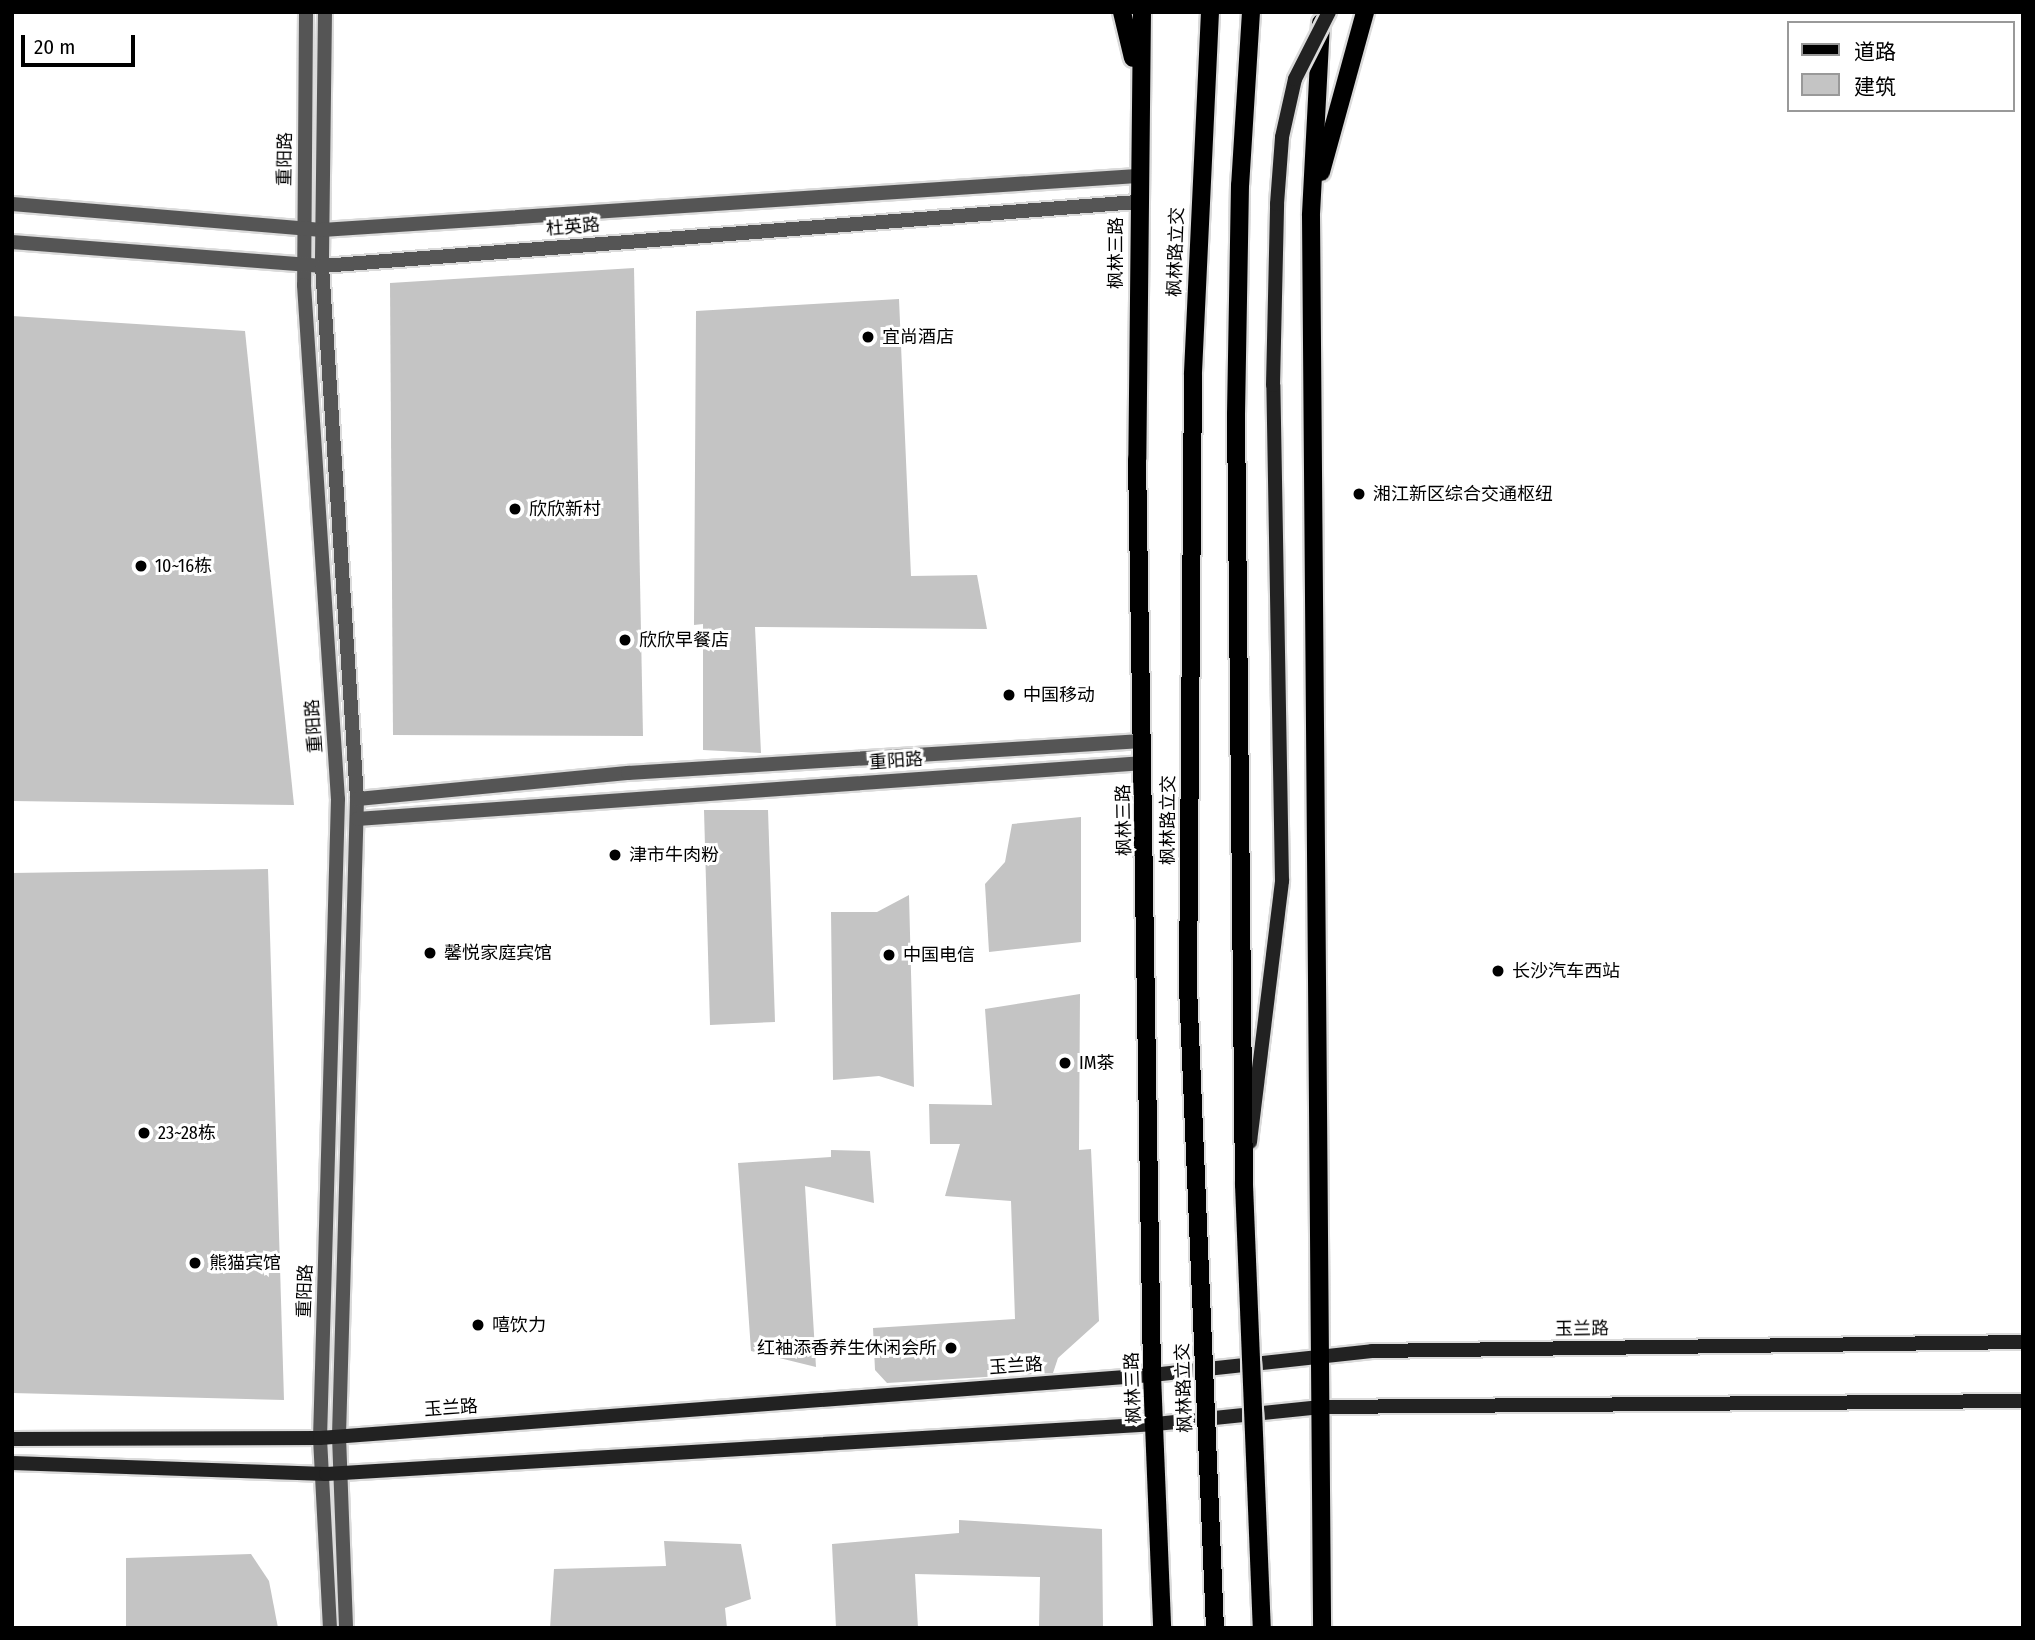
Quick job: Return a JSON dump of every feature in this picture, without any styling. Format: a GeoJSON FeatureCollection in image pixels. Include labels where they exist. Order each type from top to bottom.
{"type":"FeatureCollection","features":[{"type":"Feature","properties":{"kind":"main road"},"geometry":{"type":"LineString","coordinates":[[1122,12],[1138,103]]}},
{"type":"Feature","properties":{"kind":"main road","name":"枫林三路"},"geometry":{"type":"LineString","coordinates":[[1142,12],[1137,176],[1142,741],[1152,1376],[1162,1628]]}},
{"type":"Feature","properties":{"kind":"main road","name":"枫林路立交"},"geometry":{"type":"LineString","coordinates":[[1210,12],[1193,375],[1188,987],[1215,1628]]}},
{"type":"Feature","properties":{"kind":"main road"},"geometry":{"type":"LineString","coordinates":[[1251,12],[1240,185],[1236,414],[1244,1185],[1262,1628]]}},
{"type":"Feature","properties":{"kind":"main road"},"geometry":{"type":"LineString","coordinates":[[1322,12],[1311,216],[1322,1628]]}},
{"type":"Feature","properties":{"kind":"main road"},"geometry":{"type":"LineString","coordinates":[[1244,1185],[1282,881],[1273,385],[1279,177],[1295,79],[1329,12]]}},
{"type":"Feature","properties":{"kind":"main road"},"geometry":{"type":"LineString","coordinates":[[1311,216],[1365,12]]}},
{"type":"Feature","properties":{"kind":"main road","name":"玉兰路"},"geometry":{"type":"LineString","coordinates":[[12,1438],[320,1438],[1152,1376],[1318,1354],[2023,1342]]}},
{"type":"Feature","properties":{"kind":"main road"},"geometry":{"type":"LineString","coordinates":[[12,1464],[326,1474],[1156,1424],[1321,1407],[2023,1401]]}},
{"type":"Feature","properties":{"kind":"street","name":"重阳路"},"geometry":{"type":"LineString","coordinates":[[306,12],[304,266],[338,799],[320,1438],[326,1474],[330,1628]]}},
{"type":"Feature","properties":{"kind":"street"},"geometry":{"type":"LineString","coordinates":[[325,12],[322,266],[357,799],[339,1436],[343,1471],[346,1628]]}},
{"type":"Feature","properties":{"kind":"street","name":"杜英路"},"geometry":{"type":"LineString","coordinates":[[12,204],[322,230],[1137,176]]}},
{"type":"Feature","properties":{"kind":"street","name":"杜英路"},"geometry":{"type":"LineString","coordinates":[[12,242],[322,266],[1137,202]]}},
{"type":"Feature","properties":{"kind":"street","name":"重阳路"},"geometry":{"type":"LineString","coordinates":[[357,799],[628,773],[1142,741]]}},
{"type":"Feature","properties":{"kind":"street","name":"重阳路"},"geometry":{"type":"LineString","coordinates":[[357,819],[1144,763]]}},
{"type":"Feature","properties":{"kind":"building","name":"欣欣新村"},"geometry":{"type":"Polygon","coordinates":[[[634,268],[643,736],[393,735],[390,283],[634,268]]]}},
{"type":"Feature","properties":{"kind":"building"},"geometry":{"type":"Polygon","coordinates":[[[899,299],[911,576],[977,575],[987,629],[755,627],[761,753],[703,750],[703,624],[694,625],[696,311],[899,299]]]}},
{"type":"Feature","properties":{"kind":"building","name":"10~16栋"},"geometry":{"type":"Polygon","coordinates":[[[12,316],[245,331],[294,805],[12,801],[12,316]]]}},
{"type":"Feature","properties":{"kind":"building"},"geometry":{"type":"Polygon","coordinates":[[[704,810],[768,810],[775,1022],[710,1025],[704,810]]]}},
{"type":"Feature","properties":{"kind":"building"},"geometry":{"type":"Polygon","coordinates":[[[1081,817],[1081,942],[989,952],[985,884],[1005,862],[1012,824],[1081,817]]]}},
{"type":"Feature","properties":{"kind":"building","name":"23~28栋"},"geometry":{"type":"Polygon","coordinates":[[[268,869],[284,1400],[12,1393],[12,873],[268,869]]]}},
{"type":"Feature","properties":{"kind":"building"},"geometry":{"type":"Polygon","coordinates":[[[909,895],[914,1087],[879,1076],[833,1080],[831,912],[877,912],[909,895]]]}},
{"type":"Feature","properties":{"kind":"building"},"geometry":{"type":"Polygon","coordinates":[[[1080,994],[1079,1150],[1091,1149],[1099,1321],[1058,1358],[1053,1373],[887,1383],[875,1370],[873,1328],[1015,1319],[1011,1201],[945,1196],[960,1144],[930,1144],[929,1104],[992,1105],[985,1009],[1080,994]]]}},
{"type":"Feature","properties":{"kind":"building"},"geometry":{"type":"Polygon","coordinates":[[[831,1150],[870,1151],[874,1203],[805,1186],[816,1367],[751,1351],[738,1163],[831,1157],[831,1150]]]}},
{"type":"Feature","properties":{"kind":"building"},"geometry":{"type":"Polygon","coordinates":[[[959,1520],[1102,1529],[1103,1628],[1039,1628],[1040,1577],[915,1574],[918,1628],[836,1628],[832,1544],[959,1533],[959,1520]]]}},
{"type":"Feature","properties":{"kind":"building"},"geometry":{"type":"Polygon","coordinates":[[[664,1541],[741,1544],[751,1599],[725,1608],[727,1628],[550,1628],[554,1569],[666,1566],[664,1541]]]}},
{"type":"Feature","properties":{"kind":"building"},"geometry":{"type":"Polygon","coordinates":[[[251,1554],[269,1581],[278,1628],[126,1628],[126,1558],[251,1554]]]}},
{"type":"Feature","properties":{"kind":"place","name":"宜尚酒店"},"geometry":{"type":"Point","coordinates":[868,337]}},
{"type":"Feature","properties":{"kind":"place","name":"湘江新区综合交通枢纽"},"geometry":{"type":"Point","coordinates":[1359,494]}},
{"type":"Feature","properties":{"kind":"place","name":"欣欣新村"},"geometry":{"type":"Point","coordinates":[515,509]}},
{"type":"Feature","properties":{"kind":"place","name":"10~16栋"},"geometry":{"type":"Point","coordinates":[141,566]}},
{"type":"Feature","properties":{"kind":"place","name":"欣欣早餐店"},"geometry":{"type":"Point","coordinates":[625,640]}},
{"type":"Feature","properties":{"kind":"place","name":"中国移动"},"geometry":{"type":"Point","coordinates":[1009,695]}},
{"type":"Feature","properties":{"kind":"place","name":"津市牛肉粉"},"geometry":{"type":"Point","coordinates":[615,855]}},
{"type":"Feature","properties":{"kind":"place","name":"馨悦家庭宾馆"},"geometry":{"type":"Point","coordinates":[430,953]}},
{"type":"Feature","properties":{"kind":"place","name":"中国电信"},"geometry":{"type":"Point","coordinates":[889,955]}},
{"type":"Feature","properties":{"kind":"place","name":"长沙汽车西站"},"geometry":{"type":"Point","coordinates":[1498,971]}},
{"type":"Feature","properties":{"kind":"place","name":"IM茶"},"geometry":{"type":"Point","coordinates":[1065,1063]}},
{"type":"Feature","properties":{"kind":"place","name":"23~28栋"},"geometry":{"type":"Point","coordinates":[144,1133]}},
{"type":"Feature","properties":{"kind":"place","name":"熊猫宾馆"},"geometry":{"type":"Point","coordinates":[195,1263]}},
{"type":"Feature","properties":{"kind":"place","name":"嘻饮力"},"geometry":{"type":"Point","coordinates":[478,1325]}},
{"type":"Feature","properties":{"kind":"place","name":"红袖添香养生休闲会所"},"geometry":{"type":"Point","coordinates":[951,1348]}}]}
